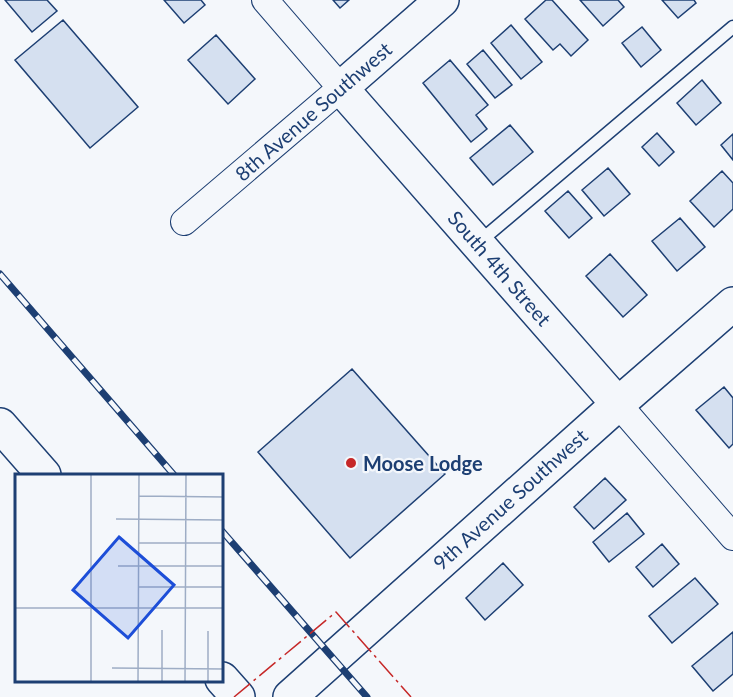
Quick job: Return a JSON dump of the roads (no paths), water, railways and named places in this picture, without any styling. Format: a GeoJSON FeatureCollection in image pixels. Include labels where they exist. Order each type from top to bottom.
{"type":"FeatureCollection","features":[{"type":"Feature","properties":{"kind":"street","name":"South 4th Street"},"geometry":{"type":"LineString","coordinates":[[265,0],[733,537]]}},
{"type":"Feature","properties":{"kind":"street","name":"8th Avenue Southwest"},"geometry":{"type":"LineString","coordinates":[[184,222],[442,0]]}},
{"type":"Feature","properties":{"kind":"street","name":"9th Avenue Southwest"},"geometry":{"type":"LineString","coordinates":[[290,697],[733,304]]}},
{"type":"Feature","properties":{"kind":"street"},"geometry":{"type":"LineString","coordinates":[[0,425],[43,474]]}},
{"type":"Feature","properties":{"kind":"street"},"geometry":{"type":"LineString","coordinates":[[224,681],[238,697]]}},
{"type":"Feature","properties":{"kind":"lane"},"geometry":{"type":"LineString","coordinates":[[478,243],[733,27]]}},
{"type":"Feature","properties":{"kind":"railway"},"geometry":{"type":"LineString","coordinates":[[0,274],[173,474]]}},
{"type":"Feature","properties":{"kind":"railway"},"geometry":{"type":"LineString","coordinates":[[224,533],[367,697]]}},
{"type":"Feature","properties":{"kind":"place","name":"Moose Lodge"},"geometry":{"type":"Point","coordinates":[351,463]}}]}
